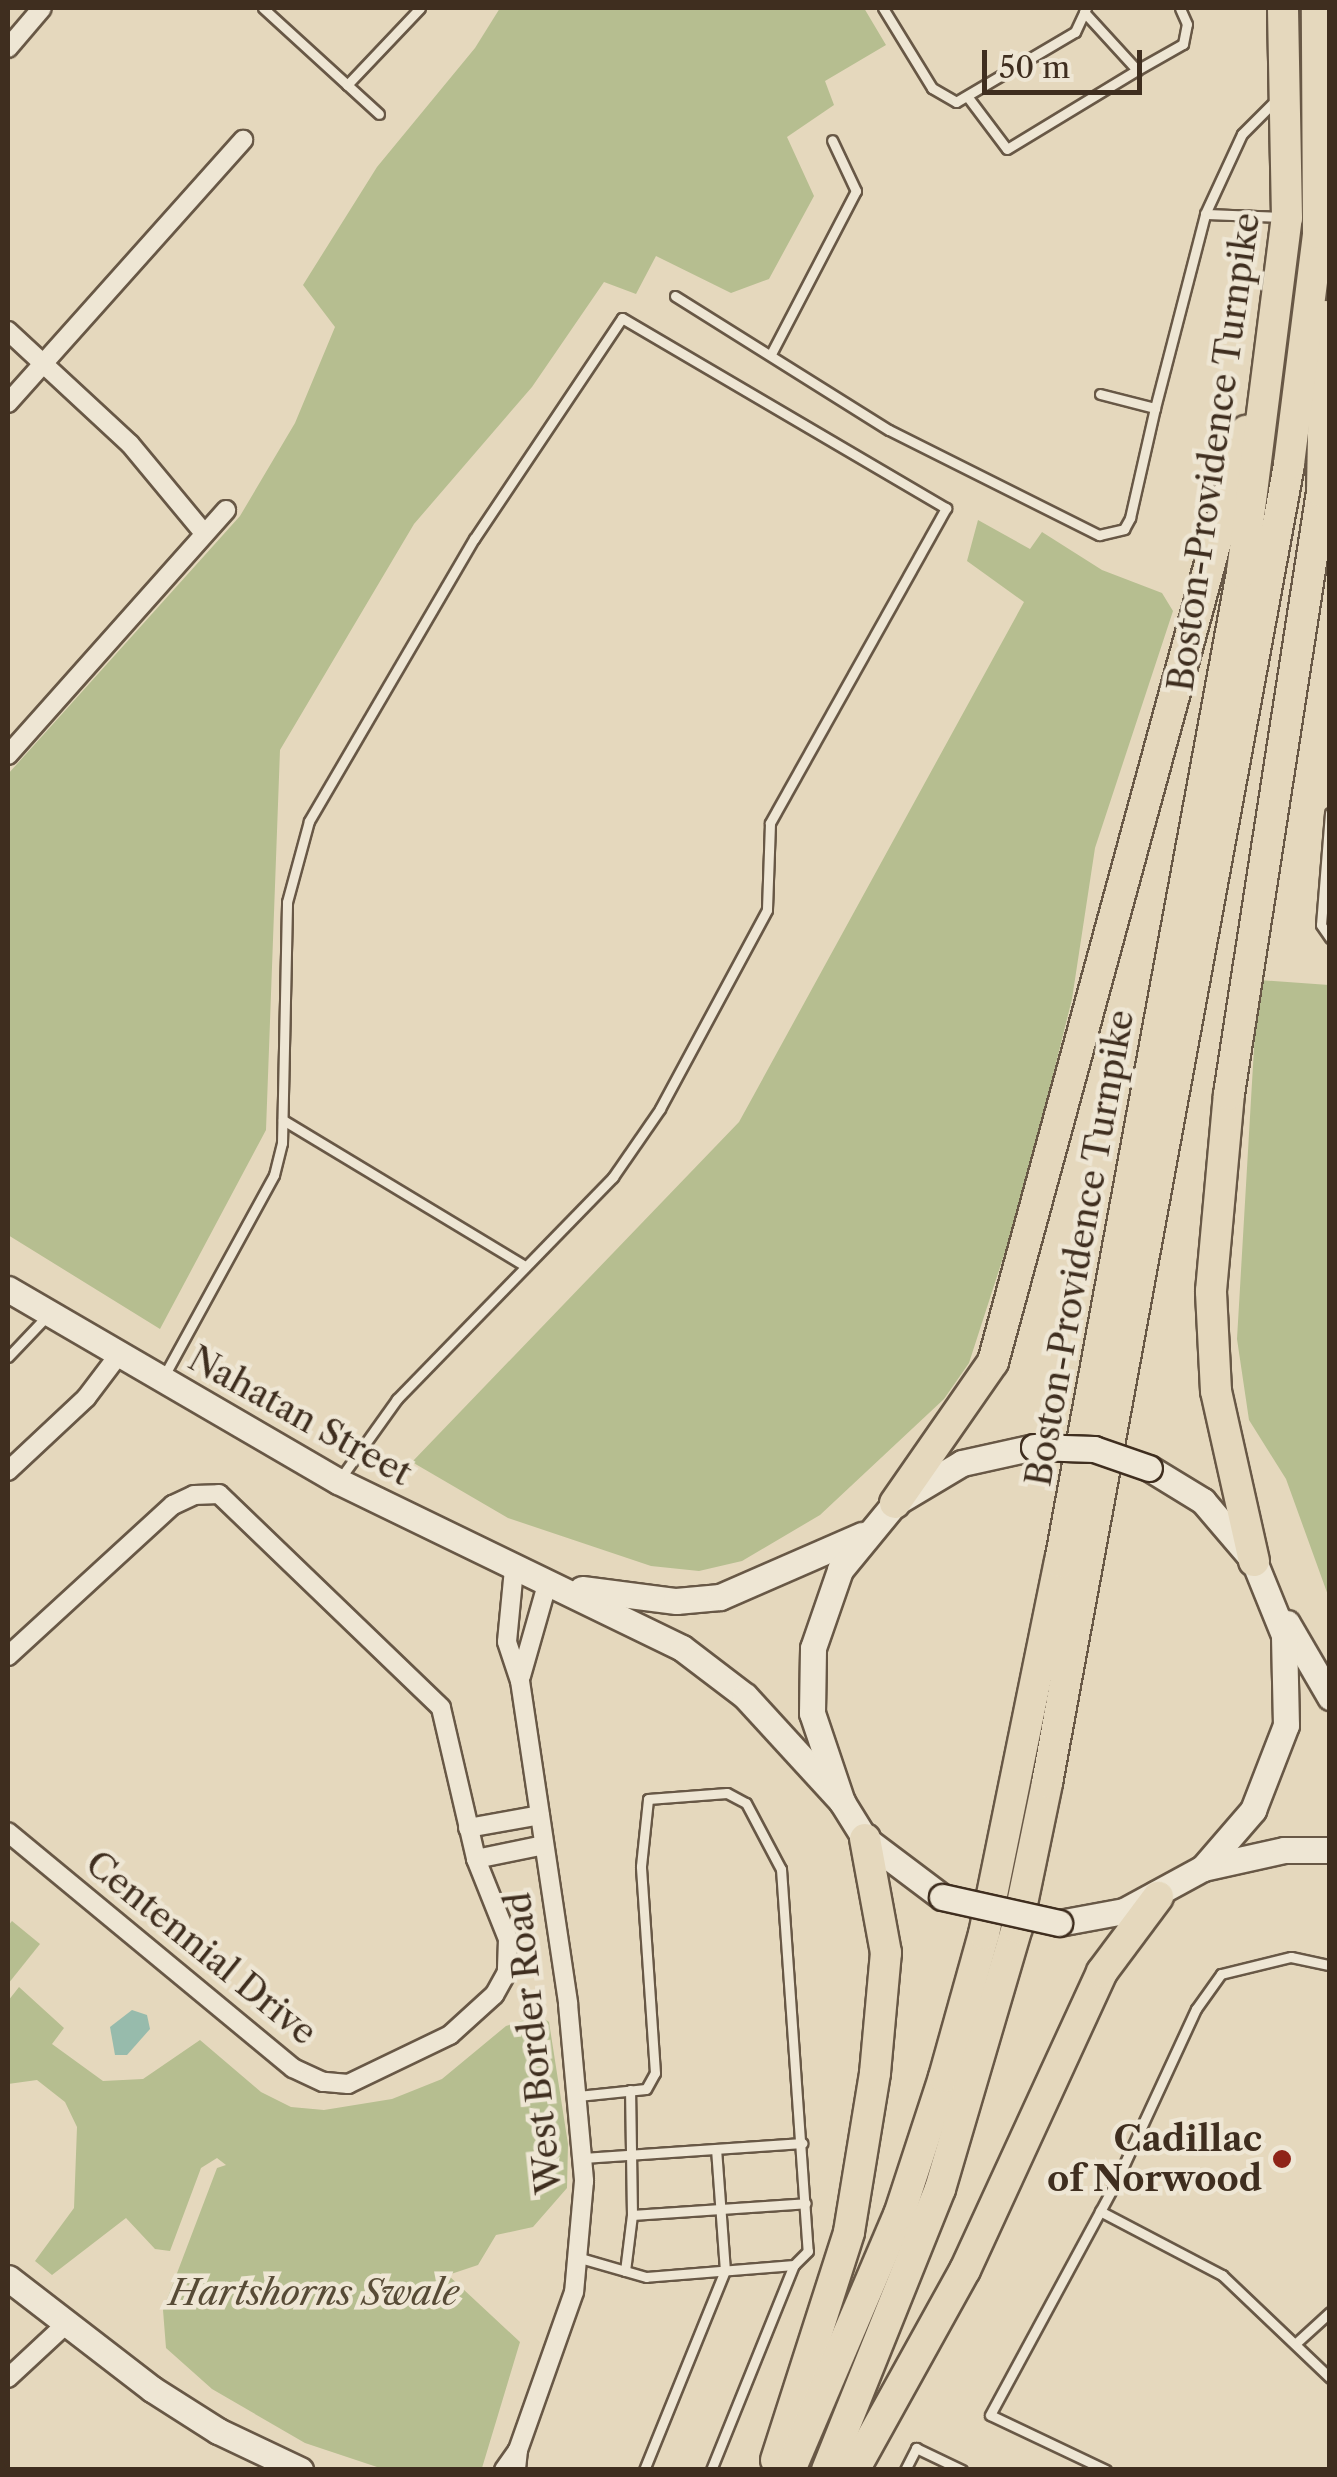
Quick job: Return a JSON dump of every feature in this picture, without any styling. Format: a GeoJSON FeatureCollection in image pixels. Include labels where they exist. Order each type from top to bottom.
{"type":"FeatureCollection","features":[{"type":"Feature","properties":{"kind":"main road","name":"Boston-Providence Turnpike"},"geometry":{"type":"LineString","coordinates":[[790,2470],[899,2215],[984,1934],[1092,1397],[1242,572],[1286,218],[1283,8]]}},
{"type":"Feature","properties":{"kind":"main road","name":"Boston-Providence Turnpike"},"geometry":{"type":"LineString","coordinates":[[827,2470],[940,2190],[1017,1928],[1289,464],[1318,232],[1317,8]]}},
{"type":"Feature","properties":{"kind":"main road"},"geometry":{"type":"LineString","coordinates":[[1254,1561],[1216,1391],[1212,1291],[1229,1094],[1326,491],[1328,426],[1318,232]]}},
{"type":"Feature","properties":{"kind":"main road"},"geometry":{"type":"LineString","coordinates":[[1271,352],[1200,582],[997,1349],[970,1402],[840,1570],[814,1648],[812,1713],[842,1802],[866,1839],[942,1898],[1059,1922],[1124,1911],[1158,1897],[1203,1868],[1253,1810],[1279,1754],[1289,1684],[1274,1600]]}},
{"type":"Feature","properties":{"kind":"main road","name":"Nahatan Street"},"geometry":{"type":"LineString","coordinates":[[8,1289],[338,1481],[514,1569],[558,1584],[718,1673],[842,1802]]}},
{"type":"Feature","properties":{"kind":"main road"},"geometry":{"type":"LineString","coordinates":[[895,1503],[962,1463],[1034,1447],[1094,1449],[1149,1468],[1203,1501],[1254,1561],[1330,1697]]}},
{"type":"Feature","properties":{"kind":"main road","name":"Nahatan Street"},"geometry":{"type":"LineString","coordinates":[[558,1584],[676,1601],[720,1597],[865,1534]]}},
{"type":"Feature","properties":{"kind":"main road"},"geometry":{"type":"LineString","coordinates":[[773,2470],[849,2232],[875,2073],[886,1953],[866,1839]]}},
{"type":"Feature","properties":{"kind":"main road"},"geometry":{"type":"LineString","coordinates":[[1203,1868],[1284,1850],[1330,1850]]}},
{"type":"Feature","properties":{"kind":"main road"},"geometry":{"type":"LineString","coordinates":[[854,2470],[965,2270],[1102,1972],[1158,1897]]}},
{"type":"Feature","properties":{"kind":"main road"},"geometry":{"type":"LineString","coordinates":[[8,2278],[66,2325],[264,2463],[300,2470]]}},
{"type":"Feature","properties":{"kind":"street"},"geometry":{"type":"LineString","coordinates":[[8,48],[42,8]]}},
{"type":"Feature","properties":{"kind":"street"},"geometry":{"type":"LineString","coordinates":[[8,403],[243,140]]}},
{"type":"Feature","properties":{"kind":"street"},"geometry":{"type":"LineString","coordinates":[[8,332],[130,444],[204,534]]}},
{"type":"Feature","properties":{"kind":"street"},"geometry":{"type":"LineString","coordinates":[[8,755],[226,510]]}},
{"type":"Feature","properties":{"kind":"street"},"geometry":{"type":"LineString","coordinates":[[8,1471],[86,1398],[120,1353]]}},
{"type":"Feature","properties":{"kind":"street","name":"Centennial Drive"},"geometry":{"type":"LineString","coordinates":[[8,1656],[173,1505],[194,1495],[219,1494],[442,1708],[476,1860],[508,1939],[501,1984],[450,2035],[348,2084],[323,2082],[292,2068],[8,1832]]}},
{"type":"Feature","properties":{"kind":"street","name":"West Border Road"},"geometry":{"type":"LineString","coordinates":[[504,2470],[518,2450],[555,2357],[580,2258],[583,2158],[540,1815],[520,1681],[506,1642],[514,1569]]}},
{"type":"Feature","properties":{"kind":"street"},"geometry":{"type":"LineString","coordinates":[[520,1681],[558,1584]]}},
{"type":"Feature","properties":{"kind":"street"},"geometry":{"type":"LineString","coordinates":[[468,1828],[540,1815]]}},
{"type":"Feature","properties":{"kind":"street"},"geometry":{"type":"LineString","coordinates":[[476,1860],[544,1845]]}},
{"type":"Feature","properties":{"kind":"street"},"geometry":{"type":"LineString","coordinates":[[8,2378],[66,2325]]}},
{"type":"Feature","properties":{"kind":"street","name":"West Border Road"},"geometry":{"type":"LineString","coordinates":[[516,2470],[518,2450]]}},
{"type":"Feature","properties":{"kind":"lane"},"geometry":{"type":"LineString","coordinates":[[263,8],[380,114]]}},
{"type":"Feature","properties":{"kind":"lane"},"geometry":{"type":"LineString","coordinates":[[347,85],[420,8]]}},
{"type":"Feature","properties":{"kind":"lane"},"geometry":{"type":"LineString","coordinates":[[884,8],[932,88],[948,101],[967,96],[1075,32],[1085,10],[1137,70]]}},
{"type":"Feature","properties":{"kind":"lane"},"geometry":{"type":"LineString","coordinates":[[967,96],[1007,149],[1184,44],[1187,24],[1180,8]]}},
{"type":"Feature","properties":{"kind":"lane"},"geometry":{"type":"LineString","coordinates":[[676,296],[889,430],[1099,534],[1124,528],[1130,518],[1205,214],[1242,134],[1287,89]]}},
{"type":"Feature","properties":{"kind":"lane"},"geometry":{"type":"LineString","coordinates":[[771,354],[856,191],[832,140]]}},
{"type":"Feature","properties":{"kind":"lane"},"geometry":{"type":"LineString","coordinates":[[1205,214],[1286,218]]}},
{"type":"Feature","properties":{"kind":"lane"},"geometry":{"type":"LineString","coordinates":[[163,1379],[274,1175],[282,1120],[287,902],[309,820],[474,539],[622,318],[946,508],[770,824],[767,910],[660,1109],[613,1177],[397,1399],[338,1481]]}},
{"type":"Feature","properties":{"kind":"lane"},"geometry":{"type":"LineString","coordinates":[[1100,394],[1155,408]]}},
{"type":"Feature","properties":{"kind":"lane"},"geometry":{"type":"LineString","coordinates":[[1330,813],[1322,925],[1330,938]]}},
{"type":"Feature","properties":{"kind":"lane"},"geometry":{"type":"LineString","coordinates":[[282,1120],[525,1266]]}},
{"type":"Feature","properties":{"kind":"lane"},"geometry":{"type":"LineString","coordinates":[[8,1357],[50,1314]]}},
{"type":"Feature","properties":{"kind":"lane"},"geometry":{"type":"LineString","coordinates":[[578,2096],[646,2089],[656,2073],[642,1816],[648,1799],[727,1793],[746,1803],[781,1869],[808,2251],[794,2265],[712,2470]]}},
{"type":"Feature","properties":{"kind":"lane"},"geometry":{"type":"LineString","coordinates":[[1106,2470],[990,2415],[1100,2211],[1196,2009],[1221,1974],[1290,1958],[1330,1965]]}},
{"type":"Feature","properties":{"kind":"lane"},"geometry":{"type":"LineString","coordinates":[[625,2271],[632,2215],[630,2090]]}},
{"type":"Feature","properties":{"kind":"lane"},"geometry":{"type":"LineString","coordinates":[[583,2158],[802,2143]]}},
{"type":"Feature","properties":{"kind":"lane"},"geometry":{"type":"LineString","coordinates":[[644,2470],[724,2271],[716,2149]]}},
{"type":"Feature","properties":{"kind":"lane"},"geometry":{"type":"LineString","coordinates":[[632,2215],[806,2202]]}},
{"type":"Feature","properties":{"kind":"lane"},"geometry":{"type":"LineString","coordinates":[[1100,2211],[1222,2274],[1330,2378]]}},
{"type":"Feature","properties":{"kind":"lane"},"geometry":{"type":"LineString","coordinates":[[580,2258],[646,2278],[794,2265]]}},
{"type":"Feature","properties":{"kind":"lane"},"geometry":{"type":"LineString","coordinates":[[1295,2344],[1330,2312]]}},
{"type":"Feature","properties":{"kind":"lane"},"geometry":{"type":"LineString","coordinates":[[905,2470],[916,2448],[962,2470]]}},
{"type":"Feature","properties":{"kind":"green space"},"geometry":{"type":"Polygon","coordinates":[[[500,8],[864,8],[886,45],[825,81],[834,105],[787,137],[814,196],[769,279],[731,293],[656,256],[636,294],[604,282],[532,387],[414,524],[280,750],[266,1130],[160,1329],[8,1235],[8,774],[240,516],[295,423],[335,327],[303,285],[377,167],[475,48],[500,8]]]}},
{"type":"Feature","properties":{"kind":"green space"},"geometry":{"type":"Polygon","coordinates":[[[978,520],[1030,549],[1042,532],[1102,570],[1162,593],[1173,611],[1095,848],[1072,999],[1023,1196],[969,1363],[944,1399],[820,1515],[742,1561],[699,1571],[651,1566],[508,1518],[412,1462],[739,1122],[1024,602],[967,561],[978,520]]]}},
{"type":"Feature","properties":{"kind":"green space"},"geometry":{"type":"Polygon","coordinates":[[[1258,980],[1329,985],[1329,1598],[1286,1479],[1249,1420],[1237,1339],[1258,980]]]}},
{"type":"Feature","properties":{"kind":"green space"},"geometry":{"type":"Polygon","coordinates":[[[12,1921],[40,1944],[8,1984],[8,1926],[12,1921]]]}},
{"type":"Feature","properties":{"kind":"green space","name":"Hartshorns Swale"},"geometry":{"type":"Polygon","coordinates":[[[19,1987],[64,2028],[52,2044],[103,2081],[143,2079],[200,2040],[261,2092],[291,2107],[324,2110],[392,2099],[442,2079],[506,2026],[539,2015],[549,2022],[568,2144],[567,2188],[533,2227],[496,2235],[478,2265],[448,2275],[520,2342],[482,2468],[383,2469],[305,2443],[212,2389],[166,2348],[163,2310],[217,2168],[226,2165],[217,2158],[201,2168],[170,2251],[155,2249],[126,2218],[52,2275],[35,2261],[74,2208],[77,2127],[65,2102],[37,2080],[8,2084],[8,2001],[19,1987]]]}},
{"type":"Feature","properties":{"kind":"shaded area"},"geometry":{"type":"Polygon","coordinates":[[[132,2010],[147,2015],[150,2029],[127,2055],[115,2055],[110,2027],[132,2010]]]}},
{"type":"Feature","properties":{"kind":"place","name":"Cadillac of Norwood"},"geometry":{"type":"Point","coordinates":[1282,2159]}}]}
